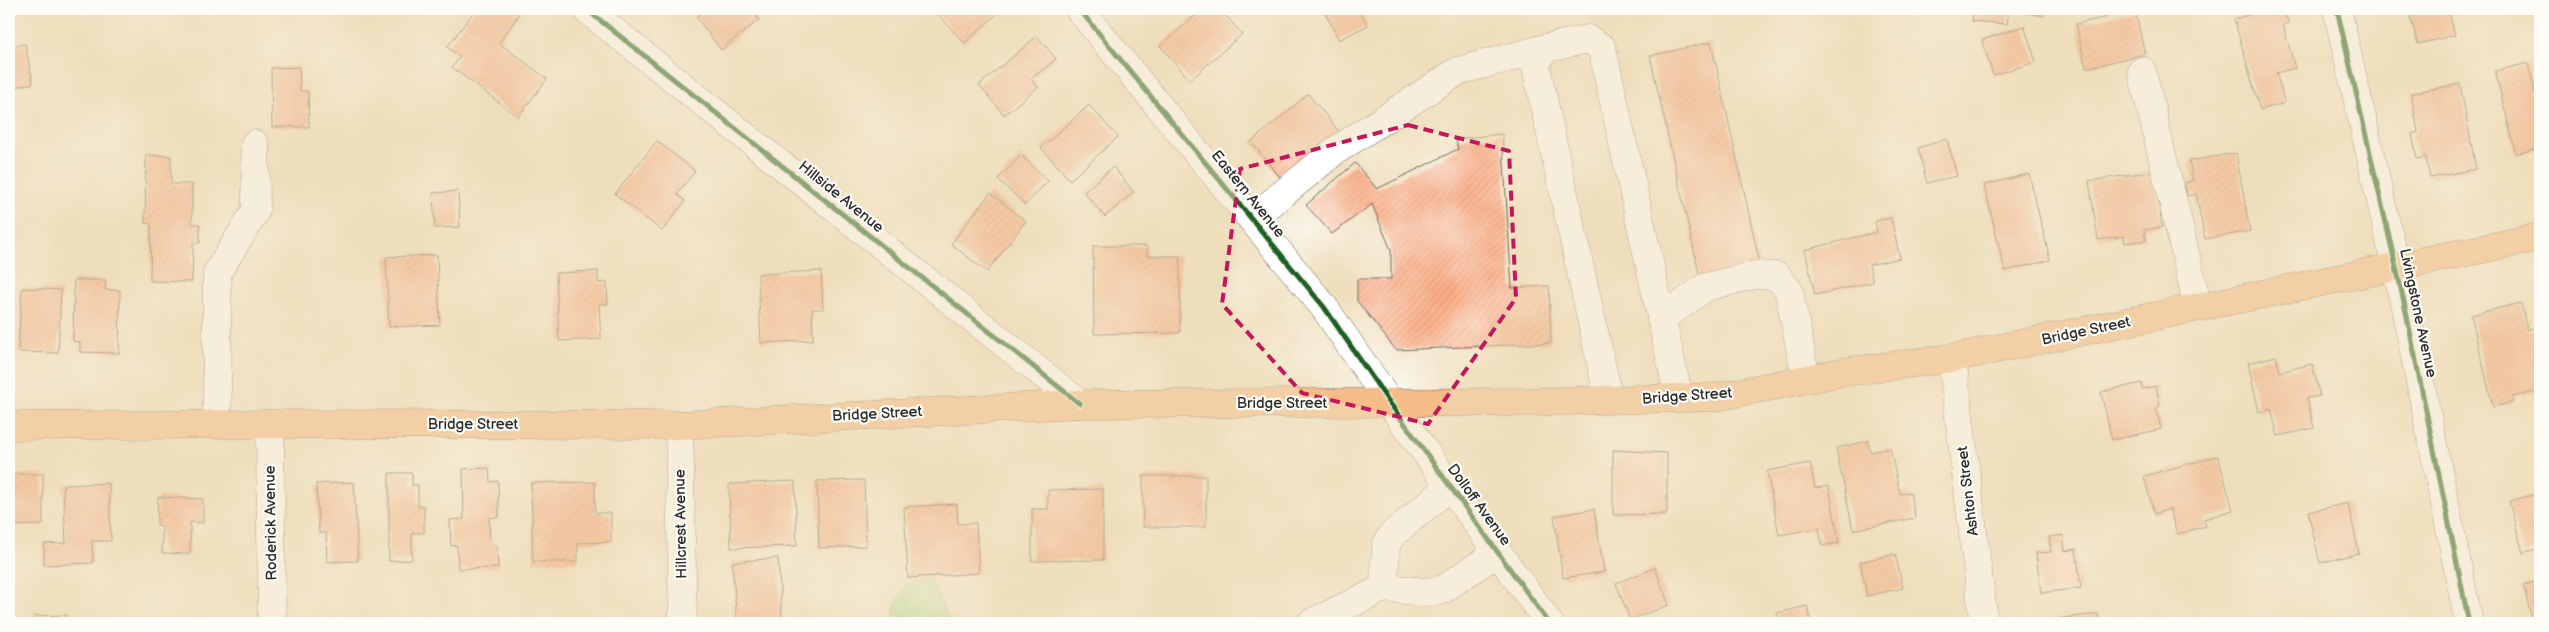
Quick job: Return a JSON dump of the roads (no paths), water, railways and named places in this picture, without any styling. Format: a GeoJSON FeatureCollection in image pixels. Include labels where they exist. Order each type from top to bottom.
{"type":"FeatureCollection","features":[{"type":"Feature","properties":{"kind":"main road","name":"Bridge Street"},"geometry":{"type":"LineString","coordinates":[[9,426],[217,424],[679,425],[1080,404],[1609,400],[1716,397],[1843,372],[1952,358],[2540,237]]}},
{"type":"Feature","properties":{"kind":"street","name":"Hillside Avenue"},"geometry":{"type":"LineString","coordinates":[[586,9],[1080,404]]}},
{"type":"Feature","properties":{"kind":"street","name":"Eastern Avenue"},"geometry":{"type":"LineString","coordinates":[[1079,9],[1324,307],[1389,402]]}},
{"type":"Feature","properties":{"kind":"street","name":"Livingstone Avenue"},"geometry":{"type":"LineString","coordinates":[[2337,9],[2396,267],[2469,623]]}},
{"type":"Feature","properties":{"kind":"street"},"geometry":{"type":"LineString","coordinates":[[1252,219],[1335,151],[1458,72],[1542,49],[1588,39],[1602,48],[1678,398]]}},
{"type":"Feature","properties":{"kind":"street"},"geometry":{"type":"LineString","coordinates":[[1542,49],[1536,67],[1609,400]]}},
{"type":"Feature","properties":{"kind":"street"},"geometry":{"type":"LineString","coordinates":[[2142,71],[2198,307]]}},
{"type":"Feature","properties":{"kind":"street"},"geometry":{"type":"LineString","coordinates":[[217,424],[217,274],[256,210],[255,144]]}},
{"type":"Feature","properties":{"kind":"street"},"geometry":{"type":"LineString","coordinates":[[1661,319],[1706,287],[1755,275],[1777,276],[1789,291],[1806,379]]}},
{"type":"Feature","properties":{"kind":"street","name":"Ashton Street"},"geometry":{"type":"LineString","coordinates":[[1952,358],[1984,623]]}},
{"type":"Feature","properties":{"kind":"street","name":"Dolloff Avenue"},"geometry":{"type":"LineString","coordinates":[[1389,402],[1549,623]]}},
{"type":"Feature","properties":{"kind":"street","name":"Roderick Avenue"},"geometry":{"type":"LineString","coordinates":[[270,424],[272,623]]}},
{"type":"Feature","properties":{"kind":"street","name":"Hillcrest Avenue"},"geometry":{"type":"LineString","coordinates":[[679,425],[683,623]]}},
{"type":"Feature","properties":{"kind":"street"},"geometry":{"type":"LineString","coordinates":[[1384,588],[1386,545],[1392,535],[1450,486]]}},
{"type":"Feature","properties":{"kind":"street"},"geometry":{"type":"LineString","coordinates":[[1311,623],[1384,588],[1427,592],[1442,590],[1498,552]]}}]}
